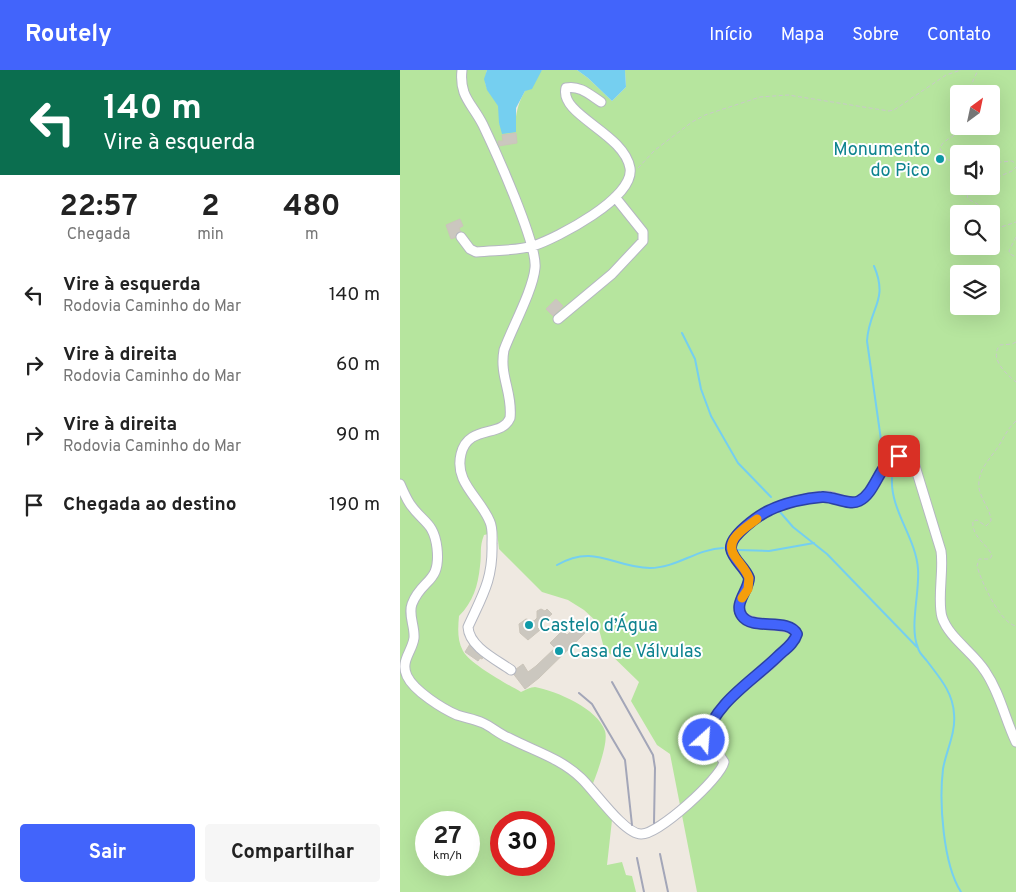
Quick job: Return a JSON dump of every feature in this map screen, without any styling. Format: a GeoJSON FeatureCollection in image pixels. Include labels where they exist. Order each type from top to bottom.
{"type":"FeatureCollection","features":[{"type":"Feature","properties":{"kind":"street"},"geometry":{"type":"LineString","coordinates":[[462,70],[461,85],[464,97],[484,127],[532,246],[535,268],[533,280],[507,341],[502,362],[502,372],[510,398],[510,418],[502,427],[471,438],[462,451],[460,460],[462,480],[482,507],[492,529],[489,581],[468,628],[469,633],[474,642],[510,670]]}},
{"type":"Feature","properties":{"kind":"street"},"geometry":{"type":"LineString","coordinates":[[461,237],[470,249],[476,252],[532,246],[580,224],[615,197],[627,184],[630,176],[630,168],[624,153],[615,141],[574,110],[567,100],[566,88],[573,86],[601,102]]}},
{"type":"Feature","properties":{"kind":"street"},"geometry":{"type":"LineString","coordinates":[[558,319],[612,274],[643,241],[641,228],[615,197]]}},
{"type":"Feature","properties":{"kind":"street"},"geometry":{"type":"LineString","coordinates":[[400,484],[410,504],[430,525],[434,533],[437,554],[434,575],[419,592],[411,609],[414,639],[404,664],[408,679],[420,691],[455,714],[482,723],[508,738],[561,763],[581,778],[620,821],[636,833],[646,833],[670,818],[718,775],[724,762],[720,756],[709,750],[704,740],[719,709],[734,693],[753,680],[795,638],[795,630],[789,627],[752,622],[743,618],[740,613],[740,604],[748,589],[749,578],[731,552],[734,537],[764,514],[780,507],[820,497],[852,502],[859,501],[874,486],[891,460],[899,456],[906,458],[915,466],[941,551],[943,563],[941,614],[948,627],[980,662],[992,682],[1016,742]]}},
{"type":"Feature","properties":{"kind":"path"},"geometry":{"type":"LineString","coordinates":[[630,176],[655,150],[692,122],[705,115],[760,97],[788,95],[889,111],[894,110],[946,75],[961,70]]}},
{"type":"Feature","properties":{"kind":"path"},"geometry":{"type":"LineString","coordinates":[[971,85],[978,70]]}},
{"type":"Feature","properties":{"kind":"path"},"geometry":{"type":"LineString","coordinates":[[950,160],[940,149],[944,141],[953,135]]}},
{"type":"Feature","properties":{"kind":"path"},"geometry":{"type":"LineString","coordinates":[[1000,162],[1012,161],[1016,165],[1012,171],[1000,176]]}},
{"type":"Feature","properties":{"kind":"path"},"geometry":{"type":"LineString","coordinates":[[967,195],[968,199],[996,214],[998,224],[1001,227],[1016,222]]}},
{"type":"Feature","properties":{"kind":"path"},"geometry":{"type":"LineString","coordinates":[[1016,237],[1009,251],[1010,254],[1016,257]]}},
{"type":"Feature","properties":{"kind":"path"},"geometry":{"type":"LineString","coordinates":[[1016,342],[1000,345],[996,352],[998,364],[1016,382]]}},
{"type":"Feature","properties":{"kind":"path"},"geometry":{"type":"LineString","coordinates":[[1016,421],[987,460],[980,477],[979,487],[990,512],[991,521],[986,526],[977,520],[973,521],[972,525],[976,534],[992,555],[990,559],[979,559],[977,566],[990,600],[1009,623],[1016,626]]}},
{"type":"Feature","properties":{"kind":"green space"},"geometry":{"type":"Polygon","coordinates":[[[400,70],[487,70],[485,82],[500,109],[499,123],[515,132],[515,122],[521,98],[542,70],[577,70],[612,101],[626,87],[625,70],[1016,70],[1016,892],[697,892],[670,754],[657,745],[631,701],[639,682],[604,648],[597,622],[584,610],[568,600],[542,592],[499,549],[497,532],[484,535],[476,587],[468,605],[459,616],[458,634],[461,647],[467,656],[481,668],[521,692],[535,687],[554,692],[586,708],[601,723],[605,731],[605,744],[590,791],[612,820],[607,865],[622,862],[626,875],[632,876],[636,892],[400,892],[400,70]]]}},
{"type":"Feature","properties":{"kind":"water"},"geometry":{"type":"Polygon","coordinates":[[[487,70],[542,70],[532,89],[525,91],[516,108],[516,132],[502,134],[498,106],[487,90],[484,79],[487,70]]]}},
{"type":"Feature","properties":{"kind":"water"},"geometry":{"type":"Polygon","coordinates":[[[577,70],[625,70],[626,87],[612,101],[577,70]]]}},
{"type":"Feature","properties":{"kind":"building"},"geometry":{"type":"Polygon","coordinates":[[[516,133],[517,143],[499,146],[498,141],[503,141],[502,135],[516,133]]]}},
{"type":"Feature","properties":{"kind":"building"},"geometry":{"type":"Polygon","coordinates":[[[460,219],[463,226],[459,228],[462,235],[451,239],[446,225],[460,219]]]}},
{"type":"Feature","properties":{"kind":"building"},"geometry":{"type":"Polygon","coordinates":[[[556,299],[563,306],[553,316],[546,309],[556,299]]]}},
{"type":"Feature","properties":{"kind":"building","name":"Castelo d’Água"},"geometry":{"type":"Polygon","coordinates":[[[541,609],[545,611],[547,609],[552,614],[537,627],[540,630],[528,640],[520,633],[519,624],[526,619],[534,621],[537,618],[537,611],[541,609]]]}},
{"type":"Feature","properties":{"kind":"building","name":"Casa de Válvulas"},"geometry":{"type":"Polygon","coordinates":[[[577,620],[588,630],[539,678],[525,689],[512,672],[523,664],[528,672],[536,666],[555,648],[550,643],[562,631],[567,635],[575,628],[572,625],[577,620]]]}},
{"type":"Feature","properties":{"kind":"building"},"geometry":{"type":"Polygon","coordinates":[[[470,644],[485,655],[482,659],[480,658],[478,661],[465,652],[470,644]]]}},
{"type":"Feature","properties":{"kind":"waterway"},"geometry":{"type":"LineString","coordinates":[[874,266],[880,288],[877,304],[868,330],[867,341],[883,454]]}},
{"type":"Feature","properties":{"kind":"waterway"},"geometry":{"type":"LineString","coordinates":[[682,333],[695,359],[701,389],[711,416],[738,463],[771,497]]}},
{"type":"Feature","properties":{"kind":"waterway"},"geometry":{"type":"LineString","coordinates":[[892,478],[892,490],[895,501],[913,546],[918,569],[915,640],[919,652],[945,685],[953,706],[954,728],[943,769],[942,815],[950,866],[961,892]]}},
{"type":"Feature","properties":{"kind":"waterway"},"geometry":{"type":"LineString","coordinates":[[780,512],[793,527],[827,554],[917,647]]}},
{"type":"Feature","properties":{"kind":"waterway"},"geometry":{"type":"LineString","coordinates":[[738,550],[769,551],[814,543]]}},
{"type":"Feature","properties":{"kind":"waterway"},"geometry":{"type":"LineString","coordinates":[[557,565],[582,556],[594,556],[637,567],[660,567],[713,549],[723,548]]}},
{"type":"Feature","properties":{"kind":"railway"},"geometry":{"type":"LineString","coordinates":[[612,682],[653,755],[655,768],[654,823]]}},
{"type":"Feature","properties":{"kind":"railway"},"geometry":{"type":"LineString","coordinates":[[579,693],[592,704],[625,760],[632,825]]}},
{"type":"Feature","properties":{"kind":"railway"},"geometry":{"type":"LineString","coordinates":[[660,854],[668,892]]}},
{"type":"Feature","properties":{"kind":"railway"},"geometry":{"type":"LineString","coordinates":[[637,858],[644,892]]}},
{"type":"Feature","properties":{"kind":"slow traffic"},"geometry":{"type":"LineString","coordinates":[[742,598],[748,589],[748,573],[734,557],[731,552],[731,546],[734,537],[757,519]]}},
{"type":"Feature","properties":{"kind":"place","name":"Monumento do Pico"},"geometry":{"type":"Point","coordinates":[940,159]}},
{"type":"Feature","properties":{"kind":"place","name":"Castelo d’Água"},"geometry":{"type":"Point","coordinates":[529,625]}},
{"type":"Feature","properties":{"kind":"place","name":"Casa de Válvulas"},"geometry":{"type":"Point","coordinates":[559,651]}},
{"type":"Feature","properties":{"kind":"route"},"geometry":{"type":"LineString","coordinates":[[704,740],[719,709],[724,703],[734,693],[753,680],[791,644],[797,634],[795,630],[789,627],[752,622],[743,618],[739,609],[748,589],[749,578],[748,573],[731,552],[734,537],[772,509],[820,497],[830,497],[852,502],[859,501],[874,486],[891,460],[899,456]]}}]}
